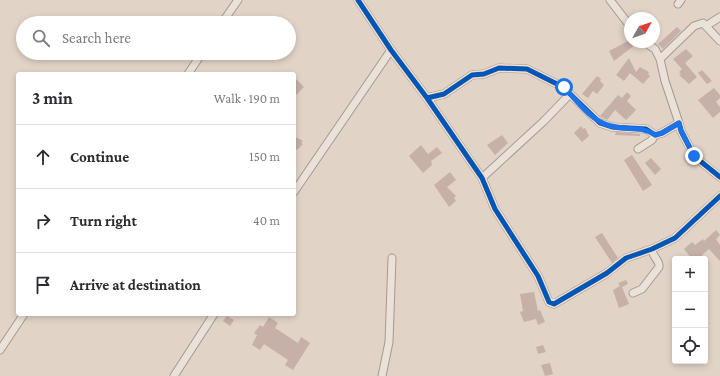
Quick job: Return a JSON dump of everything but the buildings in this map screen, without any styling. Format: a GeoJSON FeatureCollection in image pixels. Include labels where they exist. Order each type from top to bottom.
{"type":"FeatureCollection","features":[{"type":"Feature","properties":{"kind":"street"},"geometry":{"type":"LineString","coordinates":[[227,16],[238,0]]}},
{"type":"Feature","properties":{"kind":"street"},"geometry":{"type":"LineString","coordinates":[[358,0],[390,50],[427,98],[482,178],[495,209],[538,276],[549,302],[554,304],[607,273],[626,258],[652,249],[679,235],[720,196]]}},
{"type":"Feature","properties":{"kind":"street"},"geometry":{"type":"LineString","coordinates":[[610,0],[624,18]]}},
{"type":"Feature","properties":{"kind":"street"},"geometry":{"type":"LineString","coordinates":[[706,26],[720,17]]}},
{"type":"Feature","properties":{"kind":"street"},"geometry":{"type":"LineString","coordinates":[[660,59],[694,26],[703,23],[720,41]]}},
{"type":"Feature","properties":{"kind":"street"},"geometry":{"type":"LineString","coordinates":[[653,48],[660,59],[665,81],[681,130],[694,156],[720,177]]}},
{"type":"Feature","properties":{"kind":"street"},"geometry":{"type":"LineString","coordinates":[[296,189],[390,50]]}},
{"type":"Feature","properties":{"kind":"street"},"geometry":{"type":"LineString","coordinates":[[189,72],[197,60]]}},
{"type":"Feature","properties":{"kind":"street"},"geometry":{"type":"LineString","coordinates":[[427,98],[444,94],[472,75],[512,67],[527,69],[552,80],[570,94],[600,123],[612,127],[646,130],[656,135]]}},
{"type":"Feature","properties":{"kind":"street"},"geometry":{"type":"LineString","coordinates":[[482,178],[544,121],[570,94]]}},
{"type":"Feature","properties":{"kind":"street"},"geometry":{"type":"LineString","coordinates":[[638,149],[652,140],[656,135],[679,123]]}},
{"type":"Feature","properties":{"kind":"street"},"geometry":{"type":"LineString","coordinates":[[633,293],[642,289],[659,267],[658,262],[652,254],[652,249]]}},
{"type":"Feature","properties":{"kind":"street"},"geometry":{"type":"LineString","coordinates":[[382,376],[389,342],[392,258]]}},
{"type":"Feature","properties":{"kind":"street"},"geometry":{"type":"LineString","coordinates":[[1,347],[23,316]]}},
{"type":"Feature","properties":{"kind":"street"},"geometry":{"type":"LineString","coordinates":[[177,375],[213,316]]}},
{"type":"Feature","properties":{"kind":"cycle path"},"geometry":{"type":"LineString","coordinates":[[358,0],[391,50],[427,98],[444,94],[472,75],[484,74],[499,68],[527,69],[563,87],[600,123],[612,127],[646,129],[655,135],[662,133],[679,123],[681,131],[694,156],[720,177]]}},
{"type":"Feature","properties":{"kind":"cycle path"},"geometry":{"type":"LineString","coordinates":[[427,98],[482,178],[495,209],[538,276],[549,302],[554,304],[607,273],[626,258],[652,249],[675,238],[720,196]]}},
{"type":"Feature","properties":{"kind":"route"},"geometry":{"type":"LineString","coordinates":[[564,87],[600,123],[612,127],[635,128],[646,130],[656,135],[679,123],[694,156]]}}]}
